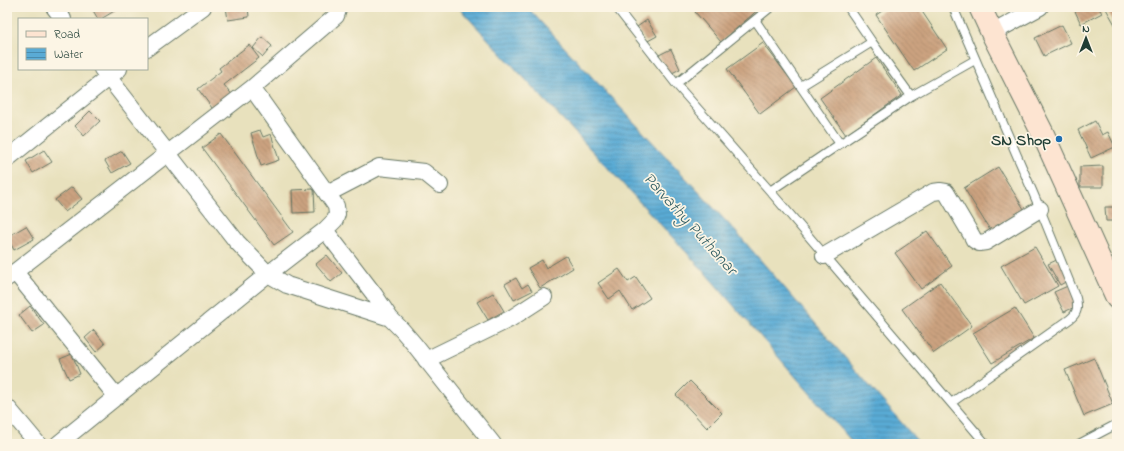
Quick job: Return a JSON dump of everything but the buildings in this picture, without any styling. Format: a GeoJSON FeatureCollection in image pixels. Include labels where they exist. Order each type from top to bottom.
{"type":"FeatureCollection","features":[{"type":"Feature","properties":{"kind":"main road"},"geometry":{"type":"LineString","coordinates":[[980,7],[1042,132],[1117,298]]}},
{"type":"Feature","properties":{"kind":"street"},"geometry":{"type":"LineString","coordinates":[[54,7],[62,18]]}},
{"type":"Feature","properties":{"kind":"street"},"geometry":{"type":"LineString","coordinates":[[148,47],[203,7]]}},
{"type":"Feature","properties":{"kind":"street"},"geometry":{"type":"LineString","coordinates":[[117,397],[11,275],[252,88],[336,16],[339,7]]}},
{"type":"Feature","properties":{"kind":"street"},"geometry":{"type":"LineString","coordinates":[[992,32],[1040,7]]}},
{"type":"Feature","properties":{"kind":"street"},"geometry":{"type":"LineString","coordinates":[[7,159],[110,72],[168,153],[237,242],[268,274],[287,285],[390,318]]}},
{"type":"Feature","properties":{"kind":"street"},"geometry":{"type":"LineString","coordinates":[[58,444],[268,274],[325,230],[335,220],[337,214],[336,206],[252,88]]}},
{"type":"Feature","properties":{"kind":"street"},"geometry":{"type":"LineString","coordinates":[[327,194],[379,167],[424,172],[440,185]]}},
{"type":"Feature","properties":{"kind":"street"},"geometry":{"type":"LineString","coordinates":[[824,256],[933,192],[946,192],[972,236],[979,243],[986,242],[1040,209]]}},
{"type":"Feature","properties":{"kind":"street"},"geometry":{"type":"LineString","coordinates":[[325,230],[374,294],[390,318],[402,330],[493,444]]}},
{"type":"Feature","properties":{"kind":"street"},"geometry":{"type":"LineString","coordinates":[[426,360],[510,319],[544,297]]}},
{"type":"Feature","properties":{"kind":"street"},"geometry":{"type":"LineString","coordinates":[[7,407],[38,444]]}},
{"type":"Feature","properties":{"kind":"lane"},"geometry":{"type":"LineString","coordinates":[[616,7],[676,84],[770,191],[986,444]]}},
{"type":"Feature","properties":{"kind":"lane"},"geometry":{"type":"LineString","coordinates":[[676,84],[771,7]]}},
{"type":"Feature","properties":{"kind":"lane"},"geometry":{"type":"LineString","coordinates":[[848,7],[911,96]]}},
{"type":"Feature","properties":{"kind":"lane"},"geometry":{"type":"LineString","coordinates":[[951,403],[1075,315],[1078,308],[1076,298],[1040,209],[953,7]]}},
{"type":"Feature","properties":{"kind":"lane"},"geometry":{"type":"LineString","coordinates":[[755,20],[840,144]]}},
{"type":"Feature","properties":{"kind":"lane"},"geometry":{"type":"LineString","coordinates":[[801,86],[872,42]]}},
{"type":"Feature","properties":{"kind":"lane"},"geometry":{"type":"LineString","coordinates":[[770,191],[911,96],[975,60]]}},
{"type":"Feature","properties":{"kind":"lane"},"geometry":{"type":"LineString","coordinates":[[1079,444],[1117,424]]}},
{"type":"Feature","properties":{"kind":"water","name":"Parvathy Puthanar"},"geometry":{"type":"Polygon","coordinates":[[[458,7],[527,7],[737,233],[920,444],[854,444],[700,267],[458,7]]]}},
{"type":"Feature","properties":{"kind":"place","name":"SN Shop"},"geometry":{"type":"Point","coordinates":[1059,139]}}]}
